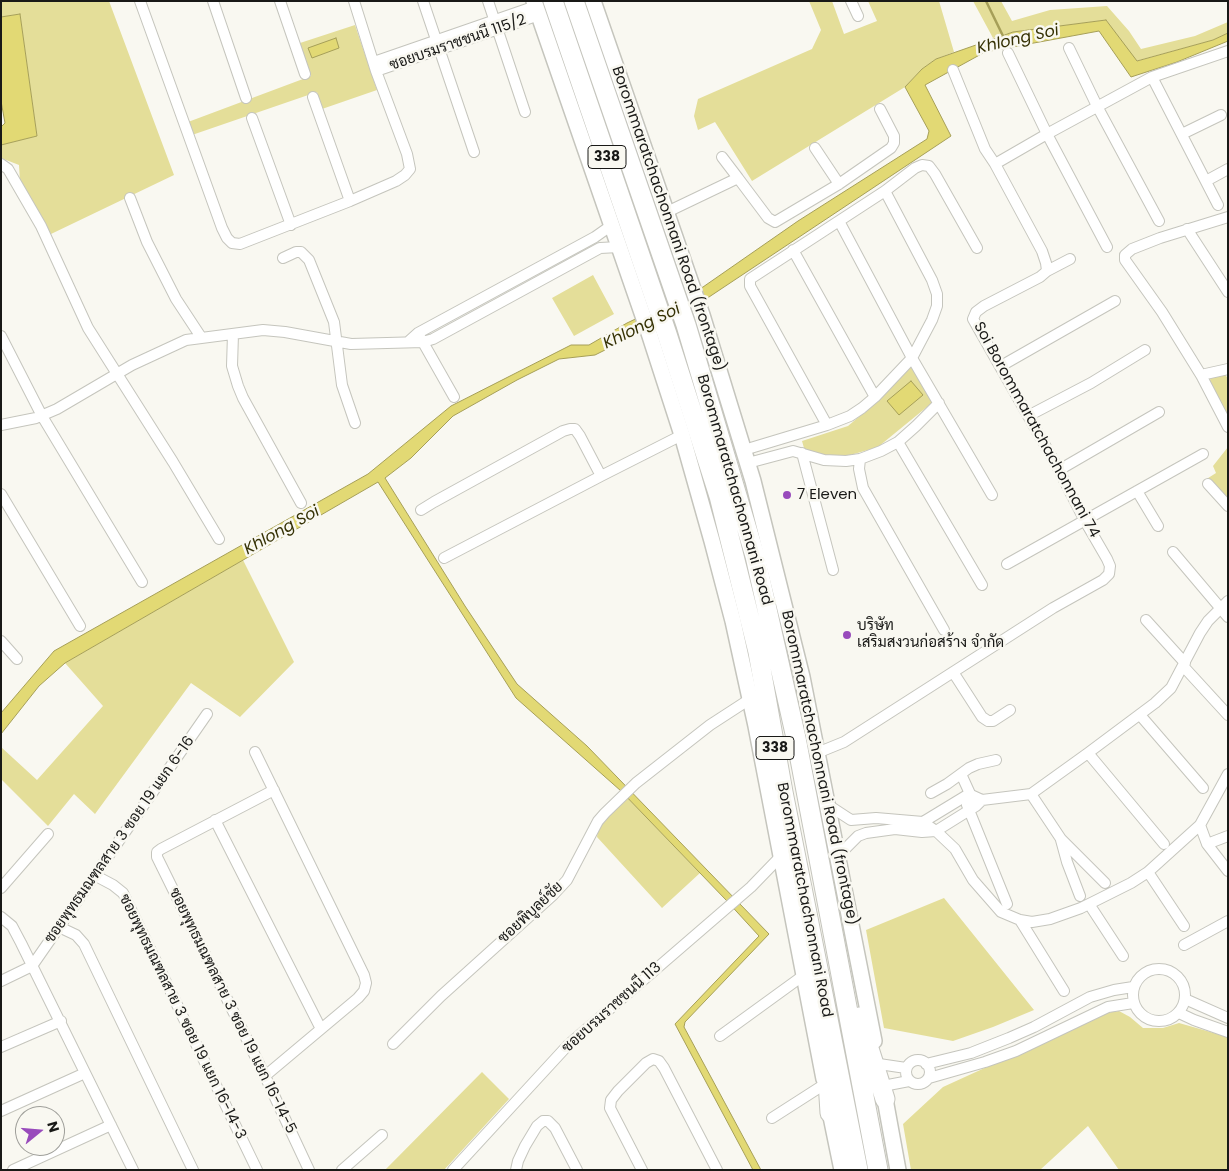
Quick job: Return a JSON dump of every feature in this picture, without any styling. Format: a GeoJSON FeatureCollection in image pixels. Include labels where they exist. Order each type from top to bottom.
{"type":"FeatureCollection","features":[{"type":"Feature","properties":{"kind":"highway","name":"Borommaratchachonnani Road"},"geometry":{"type":"LineString","coordinates":[[574,1],[686,325],[755,556],[796,738],[878,1170]]}},
{"type":"Feature","properties":{"kind":"highway","name":"Borommaratchachonnani Road"},"geometry":{"type":"LineString","coordinates":[[540,6],[719,496],[758,652],[783,792],[858,1170]]}},
{"type":"Feature","properties":{"kind":"highway"},"geometry":{"type":"LineString","coordinates":[[832,925],[884,1093]]}},
{"type":"Feature","properties":{"kind":"highway"},"geometry":{"type":"LineString","coordinates":[[816,957],[830,1113]]}},
{"type":"Feature","properties":{"kind":"main road","name":"Borommaratchachonnani Road (frontage)"},"geometry":{"type":"LineString","coordinates":[[594,1],[702,315],[746,457],[793,635],[818,753],[898,1170]]}},
{"type":"Feature","properties":{"kind":"main road","name":"338"},"geometry":{"type":"LineString","coordinates":[[540,6],[612,225],[620,247],[652,314]]}},
{"type":"Feature","properties":{"kind":"main road","name":"338"},"geometry":{"type":"LineString","coordinates":[[658,333],[682,436],[733,621],[842,1170]]}},
{"type":"Feature","properties":{"kind":"street"},"geometry":{"type":"LineString","coordinates":[[140,1],[227,238],[232,243],[240,244],[396,181],[405,176],[410,169],[407,154],[354,1]]}},
{"type":"Feature","properties":{"kind":"street"},"geometry":{"type":"LineString","coordinates":[[213,1],[246,98]]}},
{"type":"Feature","properties":{"kind":"street"},"geometry":{"type":"LineString","coordinates":[[280,1],[305,74]]}},
{"type":"Feature","properties":{"kind":"street"},"geometry":{"type":"LineString","coordinates":[[423,1],[474,152]]}},
{"type":"Feature","properties":{"kind":"street"},"geometry":{"type":"LineString","coordinates":[[488,1],[525,112]]}},
{"type":"Feature","properties":{"kind":"street"},"geometry":{"type":"LineString","coordinates":[[851,1],[858,16]]}},
{"type":"Feature","properties":{"kind":"street","name":"ซอยบรมราชชนนี 115/2"},"geometry":{"type":"LineString","coordinates":[[375,66],[495,24],[540,6]]}},
{"type":"Feature","properties":{"kind":"street"},"geometry":{"type":"LineString","coordinates":[[1069,48],[1097,106],[1159,221]]}},
{"type":"Feature","properties":{"kind":"street"},"geometry":{"type":"LineString","coordinates":[[995,164],[1152,77],[1228,51]]}},
{"type":"Feature","properties":{"kind":"street"},"geometry":{"type":"LineString","coordinates":[[1008,53],[1047,134],[1107,247]]}},
{"type":"Feature","properties":{"kind":"street"},"geometry":{"type":"LineString","coordinates":[[953,70],[985,149],[1042,251],[1047,272],[1070,259]]}},
{"type":"Feature","properties":{"kind":"street"},"geometry":{"type":"LineString","coordinates":[[1152,77],[1218,205]]}},
{"type":"Feature","properties":{"kind":"street"},"geometry":{"type":"LineString","coordinates":[[313,97],[350,201]]}},
{"type":"Feature","properties":{"kind":"street"},"geometry":{"type":"LineString","coordinates":[[722,157],[768,218],[775,222],[839,184],[891,148],[894,143],[894,136],[880,109]]}},
{"type":"Feature","properties":{"kind":"street"},"geometry":{"type":"LineString","coordinates":[[1182,134],[1221,115]]}},
{"type":"Feature","properties":{"kind":"street"},"geometry":{"type":"LineString","coordinates":[[252,118],[291,225]]}},
{"type":"Feature","properties":{"kind":"street"},"geometry":{"type":"LineString","coordinates":[[816,148],[839,184]]}},
{"type":"Feature","properties":{"kind":"street"},"geometry":{"type":"LineString","coordinates":[[1,164],[8,169],[40,226],[88,328],[173,462],[219,539]]}},
{"type":"Feature","properties":{"kind":"street"},"geometry":{"type":"LineString","coordinates":[[827,425],[750,286],[750,279],[884,191],[914,168],[922,165],[930,166],[977,248]]}},
{"type":"Feature","properties":{"kind":"street"},"geometry":{"type":"LineString","coordinates":[[1206,181],[1228,169]]}},
{"type":"Feature","properties":{"kind":"street"},"geometry":{"type":"LineString","coordinates":[[667,212],[738,178]]}},
{"type":"Feature","properties":{"kind":"street"},"geometry":{"type":"LineString","coordinates":[[746,457],[789,437],[850,416],[875,397],[912,358],[932,320],[937,306],[937,294],[932,280],[884,191]]}},
{"type":"Feature","properties":{"kind":"street"},"geometry":{"type":"LineString","coordinates":[[130,198],[147,242],[176,299],[201,336]]}},
{"type":"Feature","properties":{"kind":"street"},"geometry":{"type":"LineString","coordinates":[[1228,217],[1160,238],[1132,249],[1125,255],[1125,260],[1162,312],[1201,375],[1228,427]]}},
{"type":"Feature","properties":{"kind":"street"},"geometry":{"type":"LineString","coordinates":[[839,220],[912,358],[992,495]]}},
{"type":"Feature","properties":{"kind":"street"},"geometry":{"type":"LineString","coordinates":[[1,425],[42,416],[117,373],[186,340],[201,336],[263,330],[351,344],[408,342],[420,338],[462,310],[594,237],[612,225]]}},
{"type":"Feature","properties":{"kind":"street"},"geometry":{"type":"LineString","coordinates":[[1187,229],[1228,292]]}},
{"type":"Feature","properties":{"kind":"street"},"geometry":{"type":"LineString","coordinates":[[594,237],[600,248]]}},
{"type":"Feature","properties":{"kind":"street"},"geometry":{"type":"LineString","coordinates":[[420,338],[433,339],[600,248],[620,247]]}},
{"type":"Feature","properties":{"kind":"street"},"geometry":{"type":"LineString","coordinates":[[793,250],[875,397]]}},
{"type":"Feature","properties":{"kind":"street"},"geometry":{"type":"LineString","coordinates":[[284,258],[300,252],[310,260],[334,322],[342,386],[354,423]]}},
{"type":"Feature","properties":{"kind":"street","name":"Soi Borommaratchachonnani 74"},"geometry":{"type":"LineString","coordinates":[[818,753],[844,742],[1053,608],[1103,580],[1109,574],[1110,566],[1107,559],[1001,366],[973,319],[976,312],[984,306],[1047,272]]}},
{"type":"Feature","properties":{"kind":"street"},"geometry":{"type":"LineString","coordinates":[[517,280],[522,289]]}},
{"type":"Feature","properties":{"kind":"street"},"geometry":{"type":"LineString","coordinates":[[1001,366],[1115,301]]}},
{"type":"Feature","properties":{"kind":"street"},"geometry":{"type":"LineString","coordinates":[[462,310],[468,319]]}},
{"type":"Feature","properties":{"kind":"street"},"geometry":{"type":"LineString","coordinates":[[233,334],[232,366],[238,386],[301,503]]}},
{"type":"Feature","properties":{"kind":"street"},"geometry":{"type":"LineString","coordinates":[[1,336],[42,416],[142,582]]}},
{"type":"Feature","properties":{"kind":"street"},"geometry":{"type":"LineString","coordinates":[[420,338],[454,397]]}},
{"type":"Feature","properties":{"kind":"street"},"geometry":{"type":"LineString","coordinates":[[1028,416],[1091,383],[1145,350]]}},
{"type":"Feature","properties":{"kind":"street"},"geometry":{"type":"LineString","coordinates":[[1201,375],[1228,369]]}},
{"type":"Feature","properties":{"kind":"street"},"geometry":{"type":"LineString","coordinates":[[746,457],[797,452],[824,460],[846,461],[860,459],[881,452],[898,442],[939,403]]}},
{"type":"Feature","properties":{"kind":"street"},"geometry":{"type":"LineString","coordinates":[[1059,470],[1159,412]]}},
{"type":"Feature","properties":{"kind":"street"},"geometry":{"type":"LineString","coordinates":[[421,510],[563,431],[570,429],[575,429],[600,476]]}},
{"type":"Feature","properties":{"kind":"street"},"geometry":{"type":"LineString","coordinates":[[444,558],[600,476],[682,436]]}},
{"type":"Feature","properties":{"kind":"street"},"geometry":{"type":"LineString","coordinates":[[789,437],[797,452],[833,570]]}},
{"type":"Feature","properties":{"kind":"street"},"geometry":{"type":"LineString","coordinates":[[898,442],[982,585]]}},
{"type":"Feature","properties":{"kind":"street"},"geometry":{"type":"LineString","coordinates":[[1007,564],[1203,454]]}},
{"type":"Feature","properties":{"kind":"street"},"geometry":{"type":"LineString","coordinates":[[860,459],[859,469],[863,488],[944,630]]}},
{"type":"Feature","properties":{"kind":"street"},"geometry":{"type":"LineString","coordinates":[[1208,484],[1228,506]]}},
{"type":"Feature","properties":{"kind":"street"},"geometry":{"type":"LineString","coordinates":[[1137,490],[1158,526]]}},
{"type":"Feature","properties":{"kind":"street"},"geometry":{"type":"LineString","coordinates":[[1,494],[80,626]]}},
{"type":"Feature","properties":{"kind":"street"},"geometry":{"type":"LineString","coordinates":[[838,856],[858,836],[878,830],[895,829],[931,832],[976,805],[1032,794],[1155,703],[1171,688],[1204,627],[1225,609],[1173,552]]}},
{"type":"Feature","properties":{"kind":"street"},"geometry":{"type":"LineString","coordinates":[[1146,620],[1228,715]]}},
{"type":"Feature","properties":{"kind":"street"},"geometry":{"type":"LineString","coordinates":[[2,642],[17,659]]}},
{"type":"Feature","properties":{"kind":"street"},"geometry":{"type":"LineString","coordinates":[[953,672],[982,717],[993,722],[1010,710]]}},
{"type":"Feature","properties":{"kind":"street","name":"ซอยพิบูลย์ชัย"},"geometry":{"type":"LineString","coordinates":[[393,1044],[441,996],[553,895],[566,880],[598,821],[618,800],[636,783],[710,725],[750,699]]}},
{"type":"Feature","properties":{"kind":"street","name":"ซอยพุทธมณฑลสาย 3 ซอย 19 แยก 6-16"},"geometry":{"type":"LineString","coordinates":[[32,966],[207,714]]}},
{"type":"Feature","properties":{"kind":"street"},"geometry":{"type":"LineString","coordinates":[[1140,715],[1203,788]]}},
{"type":"Feature","properties":{"kind":"street"},"geometry":{"type":"LineString","coordinates":[[254,752],[364,975],[366,984],[364,991],[358,998],[265,1076]]}},
{"type":"Feature","properties":{"kind":"street"},"geometry":{"type":"LineString","coordinates":[[1088,753],[1164,844]]}},
{"type":"Feature","properties":{"kind":"street"},"geometry":{"type":"LineString","coordinates":[[931,793],[978,764],[996,760]]}},
{"type":"Feature","properties":{"kind":"street"},"geometry":{"type":"LineString","coordinates":[[961,774],[966,796],[976,805],[1007,904]]}},
{"type":"Feature","properties":{"kind":"street"},"geometry":{"type":"LineString","coordinates":[[828,805],[851,820],[876,818],[923,822],[936,830],[955,849],[973,880],[1001,912],[1020,920],[1032,922],[1050,919],[1089,904],[1148,872],[1200,825],[1228,774]]}},
{"type":"Feature","properties":{"kind":"street"},"geometry":{"type":"LineString","coordinates":[[274,790],[215,820],[321,1029]]}},
{"type":"Feature","properties":{"kind":"street"},"geometry":{"type":"LineString","coordinates":[[1032,794],[1061,839],[1105,883]]}},
{"type":"Feature","properties":{"kind":"street"},"geometry":{"type":"LineString","coordinates":[[966,796],[976,805]]}},
{"type":"Feature","properties":{"kind":"street"},"geometry":{"type":"LineString","coordinates":[[923,822],[966,796]]}},
{"type":"Feature","properties":{"kind":"street"},"geometry":{"type":"LineString","coordinates":[[876,818],[878,830]]}},
{"type":"Feature","properties":{"kind":"street","name":"ซอยพุทธมณฑลสาย 3 ซอย 19 แยก 16-14-5"},"geometry":{"type":"LineString","coordinates":[[215,820],[161,849],[157,852],[157,857],[309,1170]]}},
{"type":"Feature","properties":{"kind":"street"},"geometry":{"type":"LineString","coordinates":[[1200,825],[1207,844],[1228,871]]}},
{"type":"Feature","properties":{"kind":"street"},"geometry":{"type":"LineString","coordinates":[[1,888],[48,834]]}},
{"type":"Feature","properties":{"kind":"street"},"geometry":{"type":"LineString","coordinates":[[1207,844],[1228,836]]}},
{"type":"Feature","properties":{"kind":"street"},"geometry":{"type":"LineString","coordinates":[[1061,839],[1067,862],[1080,896]]}},
{"type":"Feature","properties":{"kind":"street","name":"ซอยบรมราชชนนี 113"},"geometry":{"type":"LineString","coordinates":[[453,1170],[568,1045],[727,908],[768,871],[781,856]]}},
{"type":"Feature","properties":{"kind":"street"},"geometry":{"type":"LineString","coordinates":[[1148,872],[1184,926]]}},
{"type":"Feature","properties":{"kind":"street","name":"ซอยพุทธมณฑลสาย 3 ซอย 19 แยก 16-14-3"},"geometry":{"type":"LineString","coordinates":[[96,876],[123,893],[257,1170]]}},
{"type":"Feature","properties":{"kind":"street"},"geometry":{"type":"LineString","coordinates":[[1089,904],[1123,956]]}},
{"type":"Feature","properties":{"kind":"street"},"geometry":{"type":"LineString","coordinates":[[1,917],[12,926],[133,1170]]}},
{"type":"Feature","properties":{"kind":"street"},"geometry":{"type":"LineString","coordinates":[[1020,920],[1064,991]]}},
{"type":"Feature","properties":{"kind":"street"},"geometry":{"type":"LineString","coordinates":[[1184,945],[1228,921]]}},
{"type":"Feature","properties":{"kind":"street"},"geometry":{"type":"LineString","coordinates":[[59,927],[76,936],[84,944],[193,1170]]}},
{"type":"Feature","properties":{"kind":"street"},"geometry":{"type":"LineString","coordinates":[[1,981],[32,966]]}},
{"type":"Feature","properties":{"kind":"street"},"geometry":{"type":"LineString","coordinates":[[1159,968],[1170,971],[1179,978],[1184,988],[1185,999],[1179,1013],[1170,1020],[1159,1022],[1148,1020],[1139,1013],[1133,1003],[1133,987],[1139,978],[1148,971],[1159,968]]}},
{"type":"Feature","properties":{"kind":"street"},"geometry":{"type":"LineString","coordinates":[[720,1036],[804,975]]}},
{"type":"Feature","properties":{"kind":"street"},"geometry":{"type":"LineString","coordinates":[[926,1064],[971,1053],[1009,1038],[1090,997],[1133,987]]}},
{"type":"Feature","properties":{"kind":"street"},"geometry":{"type":"LineString","coordinates":[[1185,999],[1228,1018]]}},
{"type":"Feature","properties":{"kind":"street"},"geometry":{"type":"LineString","coordinates":[[906,1068],[909,1081],[913,1084],[922,1084],[929,1078],[1016,1051],[1108,1007],[1133,1003]]}},
{"type":"Feature","properties":{"kind":"street"},"geometry":{"type":"LineString","coordinates":[[1179,1013],[1228,1032]]}},
{"type":"Feature","properties":{"kind":"street"},"geometry":{"type":"LineString","coordinates":[[1,1047],[60,1021]]}},
{"type":"Feature","properties":{"kind":"street"},"geometry":{"type":"LineString","coordinates":[[642,1170],[610,1108],[611,1100],[646,1063],[653,1059],[659,1061],[664,1068],[717,1170]]}},
{"type":"Feature","properties":{"kind":"street"},"geometry":{"type":"LineString","coordinates":[[906,1068],[913,1061],[922,1061],[929,1068],[929,1078]]}},
{"type":"Feature","properties":{"kind":"street"},"geometry":{"type":"LineString","coordinates":[[879,1064],[906,1068]]}},
{"type":"Feature","properties":{"kind":"street"},"geometry":{"type":"LineString","coordinates":[[1,1111],[86,1073]]}},
{"type":"Feature","properties":{"kind":"street"},"geometry":{"type":"LineString","coordinates":[[884,1093],[909,1081]]}},
{"type":"Feature","properties":{"kind":"street"},"geometry":{"type":"LineString","coordinates":[[772,1118],[825,1084]]}},
{"type":"Feature","properties":{"kind":"street"},"geometry":{"type":"LineString","coordinates":[[516,1170],[525,1146],[537,1126],[543,1121],[548,1121],[555,1128],[577,1170]]}},
{"type":"Feature","properties":{"kind":"street"},"geometry":{"type":"LineString","coordinates":[[13,1170],[111,1125]]}},
{"type":"Feature","properties":{"kind":"street"},"geometry":{"type":"LineString","coordinates":[[342,1170],[382,1135]]}},
{"type":"Feature","properties":{"kind":"shaded area"},"geometry":{"type":"Polygon","coordinates":[[[1,1],[109,1],[174,175],[51,234],[20,182],[19,165],[1,158],[1,145],[37,136],[20,14],[1,17],[1,1]]]}},
{"type":"Feature","properties":{"kind":"shaded area"},"geometry":{"type":"Polygon","coordinates":[[[809,1],[832,1],[844,34],[877,21],[868,1],[939,1],[954,52],[936,59],[922,69],[905,87],[752,181],[715,122],[698,130],[694,116],[698,99],[812,49],[821,30],[809,1]]]}},
{"type":"Feature","properties":{"kind":"shaded area"},"geometry":{"type":"Polygon","coordinates":[[[973,1],[1001,1],[1012,21],[1050,10],[1107,6],[1129,31],[1141,49],[1195,36],[1228,22],[1228,33],[1213,40],[1136,61],[1106,20],[1013,32],[993,38],[973,1]]]}},
{"type":"Feature","properties":{"kind":"shaded area"},"geometry":{"type":"Polygon","coordinates":[[[355,25],[377,90],[322,109],[317,92],[192,135],[188,122],[311,76],[300,43],[355,25]]]}},
{"type":"Feature","properties":{"kind":"shaded area"},"geometry":{"type":"Polygon","coordinates":[[[593,275],[614,314],[574,336],[552,298],[593,275]]]}},
{"type":"Feature","properties":{"kind":"shaded area"},"geometry":{"type":"Polygon","coordinates":[[[909,365],[929,390],[933,402],[878,447],[847,456],[806,455],[802,441],[848,426],[880,399],[909,365]]]}},
{"type":"Feature","properties":{"kind":"shaded area"},"geometry":{"type":"Polygon","coordinates":[[[1225,374],[1228,379],[1228,417],[1208,382],[1212,377],[1225,374]]]}},
{"type":"Feature","properties":{"kind":"shaded area"},"geometry":{"type":"Polygon","coordinates":[[[1228,447],[1228,505],[1205,480],[1216,473],[1213,466],[1228,447]]]}},
{"type":"Feature","properties":{"kind":"shaded area"},"geometry":{"type":"Polygon","coordinates":[[[243,560],[294,662],[240,717],[191,683],[95,814],[74,794],[48,826],[1,779],[1,747],[37,780],[103,706],[65,663],[243,560]]]}},
{"type":"Feature","properties":{"kind":"shaded area"},"geometry":{"type":"Polygon","coordinates":[[[628,798],[700,873],[662,908],[597,837],[598,829],[602,823],[628,798]]]}},
{"type":"Feature","properties":{"kind":"shaded area"},"geometry":{"type":"Polygon","coordinates":[[[944,898],[1034,1010],[953,1041],[884,1028],[866,930],[944,898]]]}},
{"type":"Feature","properties":{"kind":"shaded area"},"geometry":{"type":"Polygon","coordinates":[[[1119,1011],[1143,1028],[1163,1028],[1179,1023],[1228,1037],[1228,1170],[1119,1170],[1088,1126],[1040,1170],[911,1170],[903,1124],[943,1087],[1105,1013],[1119,1011]]]}},
{"type":"Feature","properties":{"kind":"shaded area"},"geometry":{"type":"Polygon","coordinates":[[[482,1072],[509,1099],[444,1170],[385,1170],[482,1072]]]}},
{"type":"Feature","properties":{"kind":"water"},"geometry":{"type":"Polygon","coordinates":[[[20,14],[37,136],[1,145],[1,127],[5,123],[1,101],[1,17],[20,14]]]}},
{"type":"Feature","properties":{"kind":"water","name":"Khlong Soi"},"geometry":{"type":"Polygon","coordinates":[[[1106,20],[1137,61],[1213,40],[1228,33],[1228,41],[1177,62],[1131,77],[1099,31],[985,52],[925,85],[951,136],[703,301],[595,355],[559,359],[453,416],[411,458],[385,478],[465,606],[517,684],[587,746],[769,934],[685,1022],[684,1027],[761,1170],[753,1170],[675,1024],[759,936],[621,791],[516,698],[378,482],[65,663],[39,686],[1,734],[1,713],[54,651],[368,474],[451,406],[571,345],[589,345],[627,323],[703,287],[798,221],[927,139],[929,131],[905,87],[922,69],[936,59],[1013,32],[1106,20]]]}},
{"type":"Feature","properties":{"kind":"water"},"geometry":{"type":"Polygon","coordinates":[[[336,38],[339,48],[312,58],[308,48],[336,38]]]}},
{"type":"Feature","properties":{"kind":"water"},"geometry":{"type":"Polygon","coordinates":[[[911,381],[923,395],[899,415],[887,401],[911,381]]]}},
{"type":"Feature","properties":{"kind":"waterway","name":"Khlong Soi"},"geometry":{"type":"LineString","coordinates":[[986,1],[1004,38]]}},
{"type":"Feature","properties":{"kind":"place","name":"7 Eleven"},"geometry":{"type":"Point","coordinates":[787,495]}},
{"type":"Feature","properties":{"kind":"place","name":"บริษัท เสริมสงวนก่อสร้าง จำกัด"},"geometry":{"type":"Point","coordinates":[847,635]}}]}
